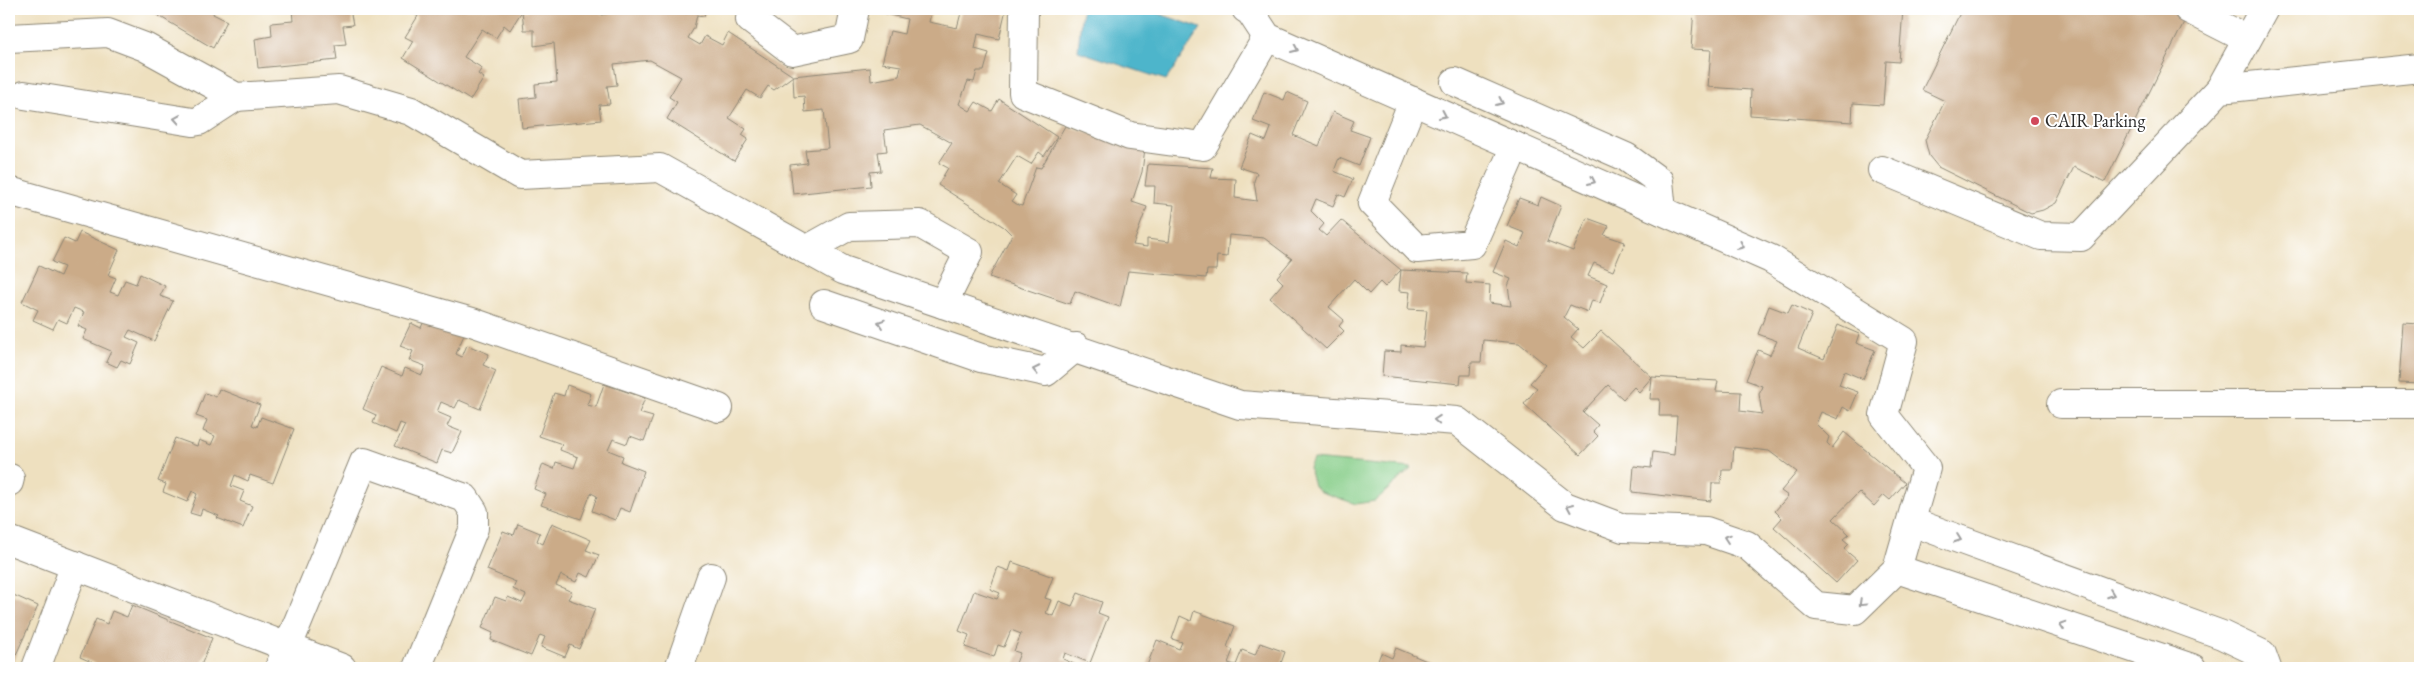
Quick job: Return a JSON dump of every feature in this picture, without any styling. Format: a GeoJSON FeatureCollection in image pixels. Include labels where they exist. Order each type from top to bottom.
{"type":"FeatureCollection","features":[{"type":"Feature","properties":{"kind":"street"},"geometry":{"type":"LineString","coordinates":[[752,9],[750,18],[792,51],[849,39],[855,9]]}},
{"type":"Feature","properties":{"kind":"street"},"geometry":{"type":"LineString","coordinates":[[1024,9],[1024,92],[1130,136],[1203,146],[1268,37]]}},
{"type":"Feature","properties":{"kind":"street"},"geometry":{"type":"LineString","coordinates":[[24,96],[193,122],[199,121],[236,97],[339,90],[411,111],[520,175],[660,168],[842,270],[1240,405],[1457,421],[1565,506],[1623,528],[1706,531],[1747,545],[1816,606],[1855,610],[1897,569],[1926,468],[1884,415],[1904,341],[1771,259],[1268,37],[1250,10],[1246,9]]}},
{"type":"Feature","properties":{"kind":"street"},"geometry":{"type":"LineString","coordinates":[[2188,9],[2247,39]]}},
{"type":"Feature","properties":{"kind":"street"},"geometry":{"type":"LineString","coordinates":[[1882,170],[2041,236],[2081,237],[2220,89],[2264,9]]}},
{"type":"Feature","properties":{"kind":"street"},"geometry":{"type":"LineString","coordinates":[[9,38],[108,33],[145,47],[236,97]]}},
{"type":"Feature","properties":{"kind":"street"},"geometry":{"type":"LineString","coordinates":[[2220,89],[2420,68]]}},
{"type":"Feature","properties":{"kind":"street"},"geometry":{"type":"LineString","coordinates":[[1455,82],[1626,157],[1659,181],[1662,211]]}},
{"type":"Feature","properties":{"kind":"street"},"geometry":{"type":"LineString","coordinates":[[1413,101],[1372,203],[1417,249],[1472,244],[1514,146]]}},
{"type":"Feature","properties":{"kind":"street"},"geometry":{"type":"LineString","coordinates":[[9,191],[472,322],[719,408]]}},
{"type":"Feature","properties":{"kind":"street"},"geometry":{"type":"LineString","coordinates":[[806,250],[849,226],[920,224],[969,252],[943,304]]}},
{"type":"Feature","properties":{"kind":"street"},"geometry":{"type":"LineString","coordinates":[[824,304],[981,358],[1046,372],[1076,348]]}},
{"type":"Feature","properties":{"kind":"street"},"geometry":{"type":"LineString","coordinates":[[2061,404],[2420,404]]}},
{"type":"Feature","properties":{"kind":"street"},"geometry":{"type":"LineString","coordinates":[[282,658],[364,462],[466,498],[474,512],[474,528],[417,668]]}},
{"type":"Feature","properties":{"kind":"street"},"geometry":{"type":"LineString","coordinates":[[1912,522],[2222,635],[2262,654],[2267,668]]}},
{"type":"Feature","properties":{"kind":"street"},"geometry":{"type":"LineString","coordinates":[[9,540],[75,565],[282,658],[342,668]]}},
{"type":"Feature","properties":{"kind":"street"},"geometry":{"type":"LineString","coordinates":[[36,668],[75,565]]}},
{"type":"Feature","properties":{"kind":"street"},"geometry":{"type":"LineString","coordinates":[[1897,569],[2192,668]]}},
{"type":"Feature","properties":{"kind":"street"},"geometry":{"type":"LineString","coordinates":[[680,668],[711,577]]}},
{"type":"Feature","properties":{"kind":"green space"},"geometry":{"type":"Polygon","coordinates":[[[1313,459],[1412,468],[1375,501],[1356,504],[1321,492],[1314,486],[1309,468],[1313,459]]]}},
{"type":"Feature","properties":{"kind":"water"},"geometry":{"type":"Polygon","coordinates":[[[1082,9],[1145,9],[1201,28],[1166,80],[1078,51],[1082,9]]]}},
{"type":"Feature","properties":{"kind":"building"},"geometry":{"type":"Polygon","coordinates":[[[147,9],[215,9],[213,14],[227,21],[213,48],[147,9]]]}},
{"type":"Feature","properties":{"kind":"building"},"geometry":{"type":"Polygon","coordinates":[[[292,9],[350,9],[353,25],[343,26],[346,44],[335,45],[337,60],[258,68],[255,39],[272,36],[271,23],[293,21],[292,9]]]}},
{"type":"Feature","properties":{"kind":"building"},"geometry":{"type":"Polygon","coordinates":[[[403,9],[519,9],[522,11],[510,30],[504,25],[496,38],[482,29],[464,57],[482,68],[478,74],[484,78],[470,100],[403,58],[413,41],[405,37],[418,16],[403,9]]]}},
{"type":"Feature","properties":{"kind":"building"},"geometry":{"type":"Polygon","coordinates":[[[539,9],[600,9],[601,15],[629,9],[706,9],[704,16],[697,15],[694,28],[688,38],[700,45],[705,36],[722,45],[728,33],[793,76],[774,90],[768,86],[760,98],[747,90],[729,118],[746,129],[742,135],[748,139],[734,161],[667,119],[677,102],[669,97],[681,77],[650,60],[614,64],[617,85],[607,86],[610,104],[599,105],[601,120],[522,128],[519,99],[536,97],[535,84],[557,82],[554,43],[534,46],[534,30],[524,30],[522,11],[539,9]]]}},
{"type":"Feature","properties":{"kind":"building"},"geometry":{"type":"Polygon","coordinates":[[[887,9],[932,9],[929,22],[957,28],[962,9],[1006,9],[999,39],[978,34],[975,49],[989,53],[984,71],[977,71],[974,82],[968,81],[959,104],[970,111],[976,102],[992,111],[999,99],[1057,137],[1044,156],[1039,152],[1031,164],[1017,156],[999,184],[1016,195],[1012,201],[1018,205],[1022,206],[1036,167],[1041,168],[1065,126],[1145,148],[1142,172],[1132,202],[1147,207],[1133,245],[1147,247],[1147,239],[1169,242],[1174,205],[1154,203],[1155,186],[1145,186],[1148,164],[1213,168],[1211,178],[1236,179],[1235,198],[1257,201],[1254,181],[1257,173],[1239,167],[1252,135],[1266,141],[1271,128],[1253,121],[1264,92],[1284,100],[1287,92],[1307,101],[1293,135],[1319,146],[1333,112],[1354,121],[1350,130],[1370,137],[1359,166],[1339,158],[1334,171],[1353,179],[1345,197],[1338,194],[1333,206],[1316,199],[1311,211],[1324,224],[1319,230],[1326,236],[1341,220],[1401,270],[1385,287],[1380,282],[1369,294],[1354,279],[1329,307],[1344,320],[1339,326],[1344,331],[1326,349],[1270,298],[1283,283],[1277,277],[1292,259],[1264,238],[1229,235],[1227,257],[1217,256],[1216,270],[1207,270],[1206,278],[1128,271],[1120,307],[1075,291],[1070,304],[989,277],[1012,235],[1004,227],[938,185],[948,168],[939,163],[952,143],[920,125],[884,130],[887,151],[878,152],[881,171],[870,172],[871,186],[793,194],[790,165],[807,163],[805,150],[828,148],[824,110],[805,112],[804,96],[794,97],[793,76],[870,68],[871,81],[899,76],[901,66],[882,63],[890,31],[904,34],[907,19],[886,14],[887,9]]]}},
{"type":"Feature","properties":{"kind":"building"},"geometry":{"type":"Polygon","coordinates":[[[1694,9],[1903,9],[1899,62],[1886,61],[1883,105],[1853,103],[1852,122],[1750,115],[1751,90],[1708,87],[1711,50],[1691,49],[1694,9]]]}},
{"type":"Feature","properties":{"kind":"building","name":"CAIR Parking"},"geometry":{"type":"Polygon","coordinates":[[[1962,9],[2172,9],[2187,16],[2105,182],[2074,167],[2056,203],[2043,210],[2031,213],[1938,167],[1929,156],[1925,140],[1945,101],[1922,90],[1962,9]]]}},
{"type":"Feature","properties":{"kind":"building"},"geometry":{"type":"Polygon","coordinates":[[[1541,197],[1561,206],[1547,241],[1573,251],[1587,218],[1609,226],[1604,235],[1625,242],[1613,271],[1594,263],[1588,276],[1607,284],[1600,303],[1592,300],[1588,312],[1570,305],[1564,317],[1578,329],[1571,337],[1584,348],[1601,331],[1652,377],[1639,392],[1634,387],[1623,399],[1608,385],[1583,412],[1598,425],[1593,431],[1598,436],[1580,455],[1524,404],[1537,388],[1530,383],[1546,365],[1519,343],[1483,340],[1481,362],[1471,362],[1470,375],[1461,375],[1460,384],[1382,376],[1384,351],[1401,352],[1401,345],[1423,347],[1427,310],[1408,309],[1410,292],[1399,291],[1401,270],[1467,273],[1466,283],[1490,285],[1489,303],[1511,306],[1508,286],[1511,279],[1493,272],[1506,241],[1519,247],[1525,233],[1507,226],[1519,198],[1538,205],[1541,197]]]}},
{"type":"Feature","properties":{"kind":"building"},"geometry":{"type":"Polygon","coordinates":[[[80,232],[119,250],[108,275],[116,278],[110,292],[118,295],[125,280],[136,284],[140,274],[165,286],[160,296],[173,301],[154,341],[130,330],[126,337],[139,343],[130,364],[121,360],[117,367],[106,362],[111,351],[83,339],[87,330],[78,326],[84,312],[74,308],[67,323],[58,319],[53,329],[33,320],[38,310],[22,302],[39,266],[60,276],[64,267],[52,262],[64,238],[75,243],[80,232]]]}},
{"type":"Feature","properties":{"kind":"building"},"geometry":{"type":"Polygon","coordinates":[[[1792,305],[1812,314],[1798,348],[1824,359],[1838,325],[1859,334],[1856,343],[1875,350],[1863,379],[1844,371],[1839,385],[1858,392],[1850,411],[1843,407],[1838,419],[1821,412],[1816,424],[1829,437],[1827,443],[1832,448],[1844,432],[1905,483],[1890,500],[1884,495],[1874,506],[1859,492],[1833,519],[1849,534],[1843,539],[1849,544],[1844,549],[1857,560],[1836,583],[1774,527],[1782,518],[1775,511],[1788,496],[1781,491],[1797,472],[1769,451],[1734,447],[1732,470],[1722,470],[1721,483],[1712,483],[1711,501],[1632,492],[1634,466],[1651,468],[1653,452],[1674,455],[1677,416],[1659,416],[1660,399],[1650,399],[1652,377],[1718,381],[1716,391],[1741,392],[1740,411],[1762,414],[1759,394],[1762,386],[1746,380],[1758,350],[1770,355],[1777,341],[1758,334],[1769,306],[1788,313],[1792,305]]]}},
{"type":"Feature","properties":{"kind":"building"},"geometry":{"type":"Polygon","coordinates":[[[427,313],[466,330],[456,354],[462,357],[467,345],[489,354],[483,365],[496,371],[480,409],[459,400],[455,408],[441,402],[437,412],[451,418],[447,426],[462,432],[452,453],[442,450],[437,463],[395,446],[405,425],[400,423],[396,433],[373,423],[376,415],[363,409],[381,367],[402,376],[405,368],[422,375],[425,366],[409,360],[413,351],[400,346],[411,323],[421,328],[427,313]]]}},
{"type":"Feature","properties":{"kind":"building"},"geometry":{"type":"Polygon","coordinates":[[[2403,323],[2420,324],[2420,384],[2399,383],[2403,323]]]}},
{"type":"Feature","properties":{"kind":"building"},"geometry":{"type":"Polygon","coordinates":[[[604,384],[645,398],[639,413],[653,417],[644,441],[630,436],[627,444],[613,439],[608,450],[623,456],[621,462],[644,471],[630,512],[620,508],[615,520],[592,511],[597,496],[591,493],[581,519],[541,505],[546,494],[534,489],[543,464],[554,469],[556,462],[574,468],[578,457],[560,450],[562,444],[539,436],[554,393],[564,396],[567,385],[591,394],[587,405],[596,407],[604,384]]]}},
{"type":"Feature","properties":{"kind":"building"},"geometry":{"type":"Polygon","coordinates":[[[219,389],[260,405],[252,425],[257,427],[261,417],[294,429],[273,483],[250,475],[248,481],[235,475],[231,486],[244,491],[240,501],[252,506],[243,528],[217,518],[219,516],[202,509],[200,516],[190,513],[197,494],[192,491],[187,502],[163,492],[166,484],[158,481],[175,438],[197,446],[199,440],[211,445],[215,436],[203,431],[207,420],[196,416],[205,393],[216,397],[219,389]]]}},
{"type":"Feature","properties":{"kind":"building"},"geometry":{"type":"Polygon","coordinates":[[[552,523],[591,540],[586,550],[599,555],[589,577],[580,573],[576,582],[561,575],[556,585],[572,592],[568,599],[595,609],[579,649],[570,645],[565,657],[541,647],[545,637],[540,635],[531,656],[491,640],[493,633],[482,628],[495,597],[506,601],[508,597],[522,603],[526,595],[513,589],[516,582],[487,570],[503,531],[514,535],[518,524],[540,533],[537,541],[543,544],[552,523]]]}},
{"type":"Feature","properties":{"kind":"building"},"geometry":{"type":"Polygon","coordinates":[[[1012,562],[1053,577],[1045,598],[1051,600],[1046,613],[1053,616],[1059,601],[1072,606],[1078,593],[1102,602],[1098,613],[1108,617],[1090,663],[1065,653],[1063,659],[1076,665],[1075,668],[1014,668],[1020,653],[1014,651],[1021,634],[1011,630],[1004,647],[998,645],[994,657],[965,647],[969,635],[959,631],[974,591],[997,599],[1000,593],[990,589],[998,567],[1009,571],[1012,562]]]}},
{"type":"Feature","properties":{"kind":"building"},"geometry":{"type":"Polygon","coordinates":[[[9,593],[38,606],[10,668],[9,668],[9,593]]]}},
{"type":"Feature","properties":{"kind":"building"},"geometry":{"type":"Polygon","coordinates":[[[132,605],[212,638],[200,668],[105,668],[80,657],[96,619],[107,624],[112,611],[127,617],[132,605]]]}},
{"type":"Feature","properties":{"kind":"building"},"geometry":{"type":"Polygon","coordinates":[[[1194,611],[1235,626],[1227,647],[1233,650],[1228,663],[1236,665],[1242,650],[1255,655],[1260,643],[1285,652],[1281,663],[1290,666],[1289,668],[1146,668],[1157,640],[1179,649],[1182,642],[1172,639],[1180,616],[1191,621],[1194,611]]]}},
{"type":"Feature","properties":{"kind":"building"},"geometry":{"type":"Polygon","coordinates":[[[1396,648],[1436,665],[1435,668],[1375,668],[1381,653],[1392,658],[1396,648]]]}},
{"type":"Feature","properties":{"kind":"place","name":"CAIR Parking"},"geometry":{"type":"Point","coordinates":[2035,121]}}]}
